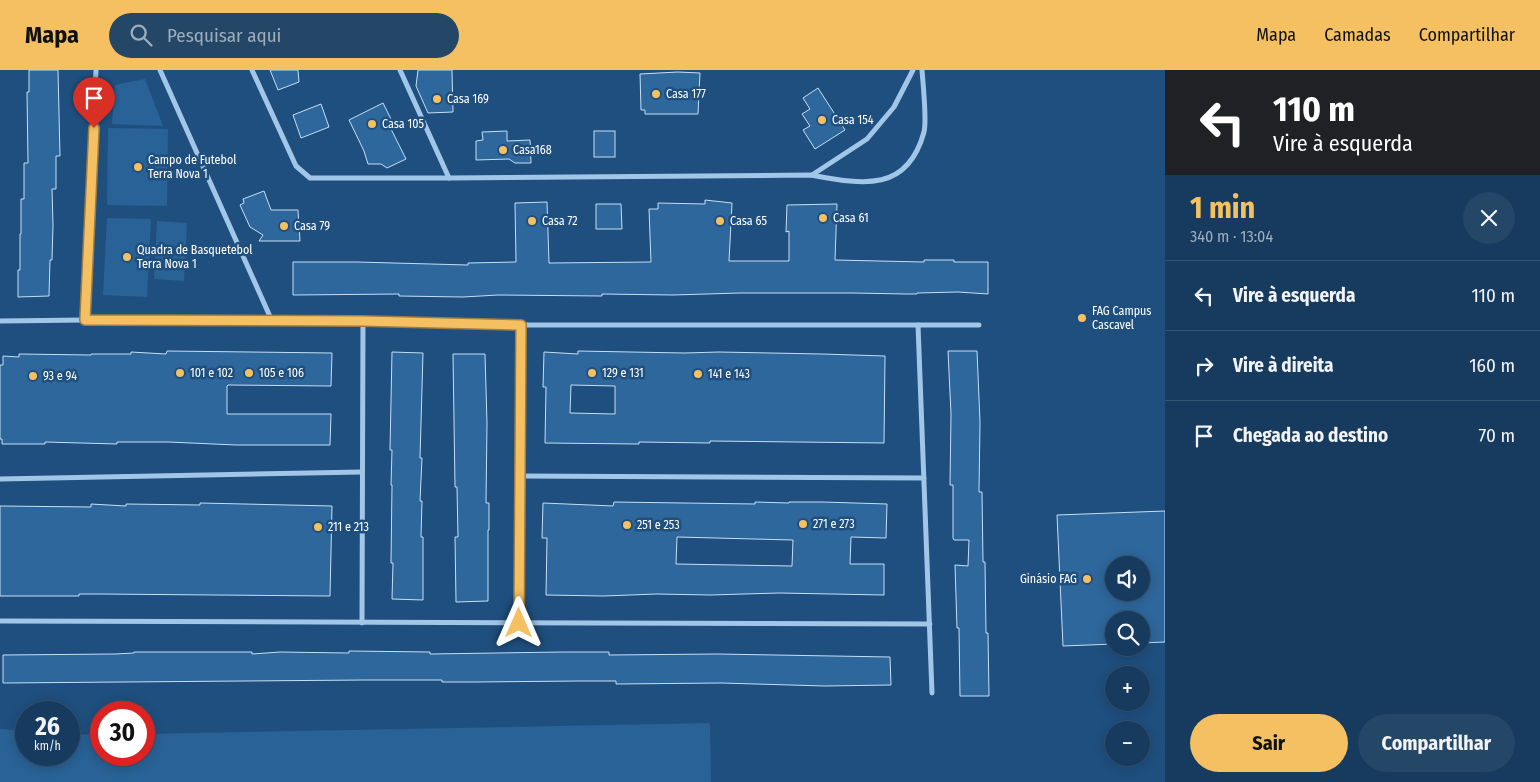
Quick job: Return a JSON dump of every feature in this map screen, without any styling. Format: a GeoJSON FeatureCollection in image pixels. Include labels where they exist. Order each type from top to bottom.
{"type":"FeatureCollection","features":[{"type":"Feature","properties":{"kind":"street"},"geometry":{"type":"LineString","coordinates":[[85,320],[96,70]]}},
{"type":"Feature","properties":{"kind":"street"},"geometry":{"type":"LineString","coordinates":[[160,70],[272,321]]}},
{"type":"Feature","properties":{"kind":"street"},"geometry":{"type":"LineString","coordinates":[[252,70],[296,166],[310,178],[811,175],[847,181],[877,182],[896,175],[912,161],[925,130],[922,70]]}},
{"type":"Feature","properties":{"kind":"street"},"geometry":{"type":"LineString","coordinates":[[400,70],[449,178]]}},
{"type":"Feature","properties":{"kind":"street"},"geometry":{"type":"LineString","coordinates":[[811,175],[867,139],[894,107],[913,70]]}},
{"type":"Feature","properties":{"kind":"street"},"geometry":{"type":"LineString","coordinates":[[0,321],[363,321],[521,325],[979,325]]}},
{"type":"Feature","properties":{"kind":"street"},"geometry":{"type":"LineString","coordinates":[[362,622],[363,321]]}},
{"type":"Feature","properties":{"kind":"street"},"geometry":{"type":"LineString","coordinates":[[519,623],[521,325]]}},
{"type":"Feature","properties":{"kind":"street"},"geometry":{"type":"LineString","coordinates":[[918,325],[932,693]]}},
{"type":"Feature","properties":{"kind":"street"},"geometry":{"type":"LineString","coordinates":[[0,479],[362,472]]}},
{"type":"Feature","properties":{"kind":"street"},"geometry":{"type":"LineString","coordinates":[[520,476],[924,478]]}},
{"type":"Feature","properties":{"kind":"street"},"geometry":{"type":"LineString","coordinates":[[0,621],[930,624]]}},
{"type":"Feature","properties":{"kind":"shaded area"},"geometry":{"type":"Polygon","coordinates":[[[145,79],[163,126],[112,124],[115,85],[145,79]]]}},
{"type":"Feature","properties":{"kind":"shaded area","name":"Campo de Futebol Terra Nova 1"},"geometry":{"type":"Polygon","coordinates":[[[108,128],[168,129],[167,206],[107,205],[108,128]]]}},
{"type":"Feature","properties":{"kind":"shaded area","name":"Quadra de Basquetebol Terra Nova 1"},"geometry":{"type":"Polygon","coordinates":[[[107,218],[151,219],[147,297],[103,295],[107,218]]]}},
{"type":"Feature","properties":{"kind":"shaded area"},"geometry":{"type":"Polygon","coordinates":[[[157,221],[187,223],[184,281],[154,279],[157,221]]]}},
{"type":"Feature","properties":{"kind":"shaded area"},"geometry":{"type":"Polygon","coordinates":[[[710,723],[711,782],[0,782],[0,729],[15,730],[15,766],[80,766],[80,734],[90,735],[90,766],[155,766],[155,734],[710,723]]]}},
{"type":"Feature","properties":{"kind":"building"},"geometry":{"type":"Polygon","coordinates":[[[29,70],[58,70],[60,156],[56,156],[56,189],[52,189],[53,225],[49,296],[18,297],[21,199],[24,199],[24,163],[28,163],[27,92],[29,92],[29,70]]]}},
{"type":"Feature","properties":{"kind":"building"},"geometry":{"type":"Polygon","coordinates":[[[270,70],[298,70],[299,82],[278,90],[270,70]]]}},
{"type":"Feature","properties":{"kind":"building","name":"Casa 169"},"geometry":{"type":"Polygon","coordinates":[[[418,70],[452,70],[453,112],[428,113],[416,86],[418,70]]]}},
{"type":"Feature","properties":{"kind":"building"},"geometry":{"type":"Polygon","coordinates":[[[700,73],[698,114],[645,114],[645,110],[641,110],[640,74],[700,73]]]}},
{"type":"Feature","properties":{"kind":"building","name":"Casa 154"},"geometry":{"type":"Polygon","coordinates":[[[818,88],[845,130],[815,149],[803,130],[810,126],[802,114],[810,109],[803,98],[818,88]]]}},
{"type":"Feature","properties":{"kind":"building"},"geometry":{"type":"Polygon","coordinates":[[[383,103],[395,127],[391,129],[406,159],[387,168],[381,164],[368,164],[349,120],[383,103]]]}},
{"type":"Feature","properties":{"kind":"building"},"geometry":{"type":"Polygon","coordinates":[[[321,104],[329,127],[301,138],[293,115],[321,104]]]}},
{"type":"Feature","properties":{"kind":"building","name":"Casa168"},"geometry":{"type":"Polygon","coordinates":[[[507,131],[507,141],[530,140],[531,163],[515,163],[509,159],[476,160],[476,141],[483,140],[482,132],[507,131]]]}},
{"type":"Feature","properties":{"kind":"building"},"geometry":{"type":"Polygon","coordinates":[[[594,131],[615,131],[615,157],[594,157],[594,131]]]}},
{"type":"Feature","properties":{"kind":"building"},"geometry":{"type":"Polygon","coordinates":[[[264,191],[271,210],[298,210],[300,241],[259,241],[263,235],[250,227],[240,205],[244,203],[243,199],[264,191]]]}},
{"type":"Feature","properties":{"kind":"building"},"geometry":{"type":"Polygon","coordinates":[[[705,200],[732,203],[729,261],[789,261],[789,231],[786,232],[787,205],[837,204],[835,260],[924,262],[924,260],[954,260],[954,262],[988,262],[988,294],[958,292],[917,294],[740,293],[463,297],[399,296],[399,294],[293,295],[293,262],[468,265],[468,263],[516,262],[515,203],[547,202],[549,263],[651,262],[649,209],[658,209],[658,203],[705,204],[705,200]]]}},
{"type":"Feature","properties":{"kind":"building"},"geometry":{"type":"Polygon","coordinates":[[[596,204],[621,204],[622,229],[596,229],[596,204]]]}},
{"type":"Feature","properties":{"kind":"building"},"geometry":{"type":"Polygon","coordinates":[[[167,351],[332,353],[331,386],[227,386],[227,414],[331,414],[330,445],[236,445],[168,442],[2,444],[2,439],[0,439],[0,365],[3,365],[3,356],[19,357],[19,354],[131,354],[131,352],[166,354],[167,351]]]}},
{"type":"Feature","properties":{"kind":"building"},"geometry":{"type":"Polygon","coordinates":[[[578,351],[885,356],[884,443],[710,441],[710,443],[639,442],[639,444],[545,443],[546,387],[543,387],[544,352],[578,354],[578,351]],[[571,385],[570,413],[615,414],[615,386],[571,385]]]}},
{"type":"Feature","properties":{"kind":"building"},"geometry":{"type":"Polygon","coordinates":[[[948,351],[977,351],[980,422],[979,492],[982,492],[989,696],[960,696],[959,628],[957,628],[955,565],[968,566],[969,540],[954,540],[953,538],[953,485],[950,485],[951,414],[948,351]]]}},
{"type":"Feature","properties":{"kind":"building"},"geometry":{"type":"Polygon","coordinates":[[[392,352],[423,353],[420,501],[422,501],[423,600],[392,599],[392,450],[390,450],[392,352]]]}},
{"type":"Feature","properties":{"kind":"building"},"geometry":{"type":"Polygon","coordinates":[[[453,354],[485,354],[487,423],[486,503],[489,503],[488,601],[456,602],[455,537],[458,537],[457,487],[455,487],[453,354]]]}},
{"type":"Feature","properties":{"kind":"building"},"geometry":{"type":"Polygon","coordinates":[[[614,502],[755,504],[755,502],[823,502],[887,504],[886,538],[851,537],[850,564],[884,564],[884,595],[779,593],[546,595],[547,538],[542,538],[543,503],[613,506],[614,502]],[[677,537],[676,564],[792,566],[793,540],[677,537]]]}},
{"type":"Feature","properties":{"kind":"building"},"geometry":{"type":"Polygon","coordinates":[[[200,503],[332,506],[330,596],[79,594],[79,596],[0,596],[0,506],[91,507],[91,504],[126,506],[126,504],[200,505],[200,503]]]}},
{"type":"Feature","properties":{"kind":"building","name":"Ginásio FAG"},"geometry":{"type":"Polygon","coordinates":[[[1165,511],[1165,642],[1150,643],[1150,611],[1105,611],[1105,644],[1063,646],[1057,515],[1165,511]]]}},
{"type":"Feature","properties":{"kind":"building"},"geometry":{"type":"Polygon","coordinates":[[[349,651],[430,652],[430,654],[609,652],[609,655],[717,654],[890,657],[891,685],[616,684],[616,681],[442,682],[442,680],[3,683],[3,655],[115,654],[134,652],[349,653],[349,651]]]}},
{"type":"Feature","properties":{"kind":"place","name":"Casa 177"},"geometry":{"type":"Point","coordinates":[656,94]}},
{"type":"Feature","properties":{"kind":"place","name":"Casa 169"},"geometry":{"type":"Point","coordinates":[437,99]}},
{"type":"Feature","properties":{"kind":"place","name":"Casa 154"},"geometry":{"type":"Point","coordinates":[822,120]}},
{"type":"Feature","properties":{"kind":"place","name":"Casa 105"},"geometry":{"type":"Point","coordinates":[372,124]}},
{"type":"Feature","properties":{"kind":"place","name":"Casa168"},"geometry":{"type":"Point","coordinates":[503,150]}},
{"type":"Feature","properties":{"kind":"place","name":"Campo de Futebol Terra Nova 1"},"geometry":{"type":"Point","coordinates":[138,167]}},
{"type":"Feature","properties":{"kind":"place","name":"Casa 61"},"geometry":{"type":"Point","coordinates":[823,218]}},
{"type":"Feature","properties":{"kind":"place","name":"Casa 72"},"geometry":{"type":"Point","coordinates":[532,221]}},
{"type":"Feature","properties":{"kind":"place","name":"Casa 65"},"geometry":{"type":"Point","coordinates":[720,221]}},
{"type":"Feature","properties":{"kind":"place","name":"Casa 79"},"geometry":{"type":"Point","coordinates":[284,226]}},
{"type":"Feature","properties":{"kind":"place","name":"Quadra de Basquetebol Terra Nova 1"},"geometry":{"type":"Point","coordinates":[127,257]}},
{"type":"Feature","properties":{"kind":"place","name":"FAG Campus Cascavel"},"geometry":{"type":"Point","coordinates":[1082,318]}},
{"type":"Feature","properties":{"kind":"place","name":"101 e 102"},"geometry":{"type":"Point","coordinates":[180,373]}},
{"type":"Feature","properties":{"kind":"place","name":"105 e 106"},"geometry":{"type":"Point","coordinates":[249,373]}},
{"type":"Feature","properties":{"kind":"place","name":"129 e 131"},"geometry":{"type":"Point","coordinates":[592,373]}},
{"type":"Feature","properties":{"kind":"place","name":"141 e 143"},"geometry":{"type":"Point","coordinates":[698,374]}},
{"type":"Feature","properties":{"kind":"place","name":"93 e 94"},"geometry":{"type":"Point","coordinates":[33,376]}},
{"type":"Feature","properties":{"kind":"place","name":"271 e 273"},"geometry":{"type":"Point","coordinates":[803,524]}},
{"type":"Feature","properties":{"kind":"place","name":"251 e 253"},"geometry":{"type":"Point","coordinates":[627,525]}},
{"type":"Feature","properties":{"kind":"place","name":"211 e 213"},"geometry":{"type":"Point","coordinates":[318,527]}},
{"type":"Feature","properties":{"kind":"place","name":"Ginásio FAG"},"geometry":{"type":"Point","coordinates":[1087,579]}},
{"type":"Feature","properties":{"kind":"route"},"geometry":{"type":"LineString","coordinates":[[94,128],[85,320],[363,321],[521,325],[519,623]]}}]}
